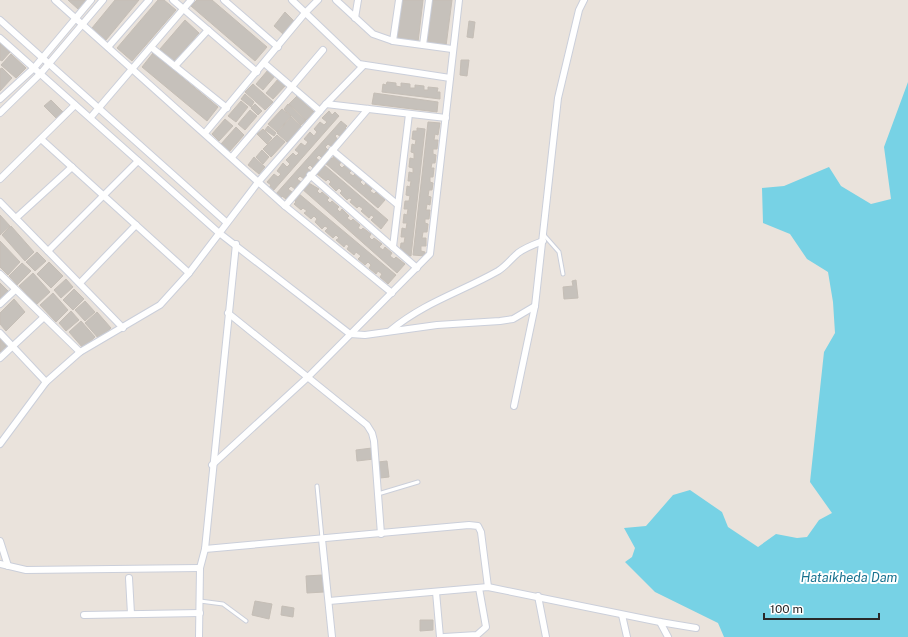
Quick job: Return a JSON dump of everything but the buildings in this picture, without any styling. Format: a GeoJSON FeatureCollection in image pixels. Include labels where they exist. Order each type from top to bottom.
{"type":"FeatureCollection","features":[{"type":"Feature","properties":{"kind":"street"},"geometry":{"type":"LineString","coordinates":[[55,0],[259,181],[285,206],[392,293]]}},
{"type":"Feature","properties":{"kind":"street"},"geometry":{"type":"LineString","coordinates":[[0,99],[34,68],[91,0]]}},
{"type":"Feature","properties":{"kind":"street"},"geometry":{"type":"LineString","coordinates":[[0,113],[41,73],[103,0]]}},
{"type":"Feature","properties":{"kind":"street"},"geometry":{"type":"LineString","coordinates":[[108,47],[149,0]]}},
{"type":"Feature","properties":{"kind":"street"},"geometry":{"type":"LineString","coordinates":[[173,0],[257,72]]}},
{"type":"Feature","properties":{"kind":"street"},"geometry":{"type":"LineString","coordinates":[[91,117],[191,0]]}},
{"type":"Feature","properties":{"kind":"street"},"geometry":{"type":"LineString","coordinates":[[224,0],[278,48]]}},
{"type":"Feature","properties":{"kind":"street"},"geometry":{"type":"LineString","coordinates":[[292,0],[356,62],[363,66],[450,78]]}},
{"type":"Feature","properties":{"kind":"street"},"geometry":{"type":"LineString","coordinates":[[205,133],[278,48],[305,13],[318,0]]}},
{"type":"Feature","properties":{"kind":"street"},"geometry":{"type":"LineString","coordinates":[[336,0],[373,34],[393,41],[452,49]]}},
{"type":"Feature","properties":{"kind":"street"},"geometry":{"type":"LineString","coordinates":[[356,18],[358,0]]}},
{"type":"Feature","properties":{"kind":"street"},"geometry":{"type":"LineString","coordinates":[[393,41],[399,0]]}},
{"type":"Feature","properties":{"kind":"street"},"geometry":{"type":"LineString","coordinates":[[423,45],[428,0]]}},
{"type":"Feature","properties":{"kind":"street"},"geometry":{"type":"LineString","coordinates":[[212,465],[308,377],[430,254],[446,118],[452,49],[459,0]]}},
{"type":"Feature","properties":{"kind":"street"},"geometry":{"type":"LineString","coordinates":[[514,406],[535,306],[544,238],[558,98],[579,10],[584,0]]}},
{"type":"Feature","properties":{"kind":"street"},"geometry":{"type":"LineString","coordinates":[[1,22],[49,63],[98,109],[226,222]]}},
{"type":"Feature","properties":{"kind":"street"},"geometry":{"type":"LineString","coordinates":[[175,66],[208,30]]}},
{"type":"Feature","properties":{"kind":"street"},"geometry":{"type":"LineString","coordinates":[[0,38],[41,73],[75,105],[91,117],[218,232],[236,244],[350,334],[365,335],[391,330],[456,323],[500,321],[513,319],[535,306]]}},
{"type":"Feature","properties":{"kind":"street"},"geometry":{"type":"LineString","coordinates":[[152,47],[227,108]]}},
{"type":"Feature","properties":{"kind":"street"},"geometry":{"type":"LineString","coordinates":[[232,157],[323,50]]}},
{"type":"Feature","properties":{"kind":"street"},"geometry":{"type":"LineString","coordinates":[[264,63],[320,111]]}},
{"type":"Feature","properties":{"kind":"street"},"geometry":{"type":"LineString","coordinates":[[0,444],[46,382],[80,352],[160,305],[189,273],[218,232],[259,181],[326,104],[363,66]]}},
{"type":"Feature","properties":{"kind":"street"},"geometry":{"type":"LineString","coordinates":[[326,104],[446,118]]}},
{"type":"Feature","properties":{"kind":"street"},"geometry":{"type":"LineString","coordinates":[[0,179],[75,105]]}},
{"type":"Feature","properties":{"kind":"street"},"geometry":{"type":"LineString","coordinates":[[285,206],[368,109]]}},
{"type":"Feature","properties":{"kind":"street"},"geometry":{"type":"LineString","coordinates":[[393,247],[409,114]]}},
{"type":"Feature","properties":{"kind":"street"},"geometry":{"type":"LineString","coordinates":[[41,139],[189,273]]}},
{"type":"Feature","properties":{"kind":"street"},"geometry":{"type":"LineString","coordinates":[[332,150],[398,205]]}},
{"type":"Feature","properties":{"kind":"street"},"geometry":{"type":"LineString","coordinates":[[48,251],[138,161]]}},
{"type":"Feature","properties":{"kind":"street"},"geometry":{"type":"LineString","coordinates":[[16,218],[72,167]]}},
{"type":"Feature","properties":{"kind":"street"},"geometry":{"type":"LineString","coordinates":[[310,175],[417,268]]}},
{"type":"Feature","properties":{"kind":"street"},"geometry":{"type":"LineString","coordinates":[[0,202],[123,328]]}},
{"type":"Feature","properties":{"kind":"street"},"geometry":{"type":"LineString","coordinates":[[80,283],[136,225]]}},
{"type":"Feature","properties":{"kind":"street"},"geometry":{"type":"LineString","coordinates":[[391,330],[408,317],[442,297],[473,284],[500,270],[527,247],[544,238]]}},
{"type":"Feature","properties":{"kind":"street"},"geometry":{"type":"LineString","coordinates":[[199,637],[200,568],[205,549],[212,465],[236,244]]}},
{"type":"Feature","properties":{"kind":"street"},"geometry":{"type":"LineString","coordinates":[[0,274],[80,352]]}},
{"type":"Feature","properties":{"kind":"street"},"geometry":{"type":"LineString","coordinates":[[0,304],[15,290]]}},
{"type":"Feature","properties":{"kind":"street"},"geometry":{"type":"LineString","coordinates":[[228,313],[366,425],[372,433],[374,441],[381,534]]}},
{"type":"Feature","properties":{"kind":"street"},"geometry":{"type":"LineString","coordinates":[[0,358],[44,317]]}},
{"type":"Feature","properties":{"kind":"street"},"geometry":{"type":"LineString","coordinates":[[0,333],[46,382]]}},
{"type":"Feature","properties":{"kind":"street"},"geometry":{"type":"LineString","coordinates":[[205,549],[469,525],[478,526],[481,532],[488,587]]}},
{"type":"Feature","properties":{"kind":"street"},"geometry":{"type":"LineString","coordinates":[[322,539],[332,637]]}},
{"type":"Feature","properties":{"kind":"street"},"geometry":{"type":"LineString","coordinates":[[0,541],[8,566]]}},
{"type":"Feature","properties":{"kind":"street"},"geometry":{"type":"LineString","coordinates":[[0,564],[26,570],[200,568]]}},
{"type":"Feature","properties":{"kind":"street"},"geometry":{"type":"LineString","coordinates":[[129,578],[132,614]]}},
{"type":"Feature","properties":{"kind":"street"},"geometry":{"type":"LineString","coordinates":[[328,601],[488,587],[538,596],[622,615],[696,628]]}},
{"type":"Feature","properties":{"kind":"street"},"geometry":{"type":"LineString","coordinates":[[444,637],[477,635],[486,627],[479,588]]}},
{"type":"Feature","properties":{"kind":"street"},"geometry":{"type":"LineString","coordinates":[[436,592],[440,637]]}},
{"type":"Feature","properties":{"kind":"street"},"geometry":{"type":"LineString","coordinates":[[538,596],[546,637]]}},
{"type":"Feature","properties":{"kind":"street"},"geometry":{"type":"LineString","coordinates":[[84,615],[200,613]]}},
{"type":"Feature","properties":{"kind":"street"},"geometry":{"type":"LineString","coordinates":[[622,615],[627,637]]}},
{"type":"Feature","properties":{"kind":"street"},"geometry":{"type":"LineString","coordinates":[[660,622],[668,637]]}},
{"type":"Feature","properties":{"kind":"lane"},"geometry":{"type":"LineString","coordinates":[[544,238],[559,252],[563,274]]}},
{"type":"Feature","properties":{"kind":"lane"},"geometry":{"type":"LineString","coordinates":[[378,494],[418,482]]}},
{"type":"Feature","properties":{"kind":"lane"},"geometry":{"type":"LineString","coordinates":[[317,486],[322,539]]}},
{"type":"Feature","properties":{"kind":"lane"},"geometry":{"type":"LineString","coordinates":[[200,600],[223,604],[246,621]]}},
{"type":"Feature","properties":{"kind":"water","name":"Hataikheda Dam"},"geometry":{"type":"Polygon","coordinates":[[[908,82],[908,637],[724,637],[718,623],[655,592],[625,562],[632,557],[635,548],[624,528],[646,526],[673,495],[690,490],[722,512],[728,527],[758,547],[776,534],[797,538],[807,537],[819,520],[832,513],[810,482],[824,352],[835,333],[833,302],[828,272],[807,259],[790,234],[763,223],[762,188],[784,186],[829,167],[841,186],[871,204],[891,199],[884,147],[908,82]]]}}]}
